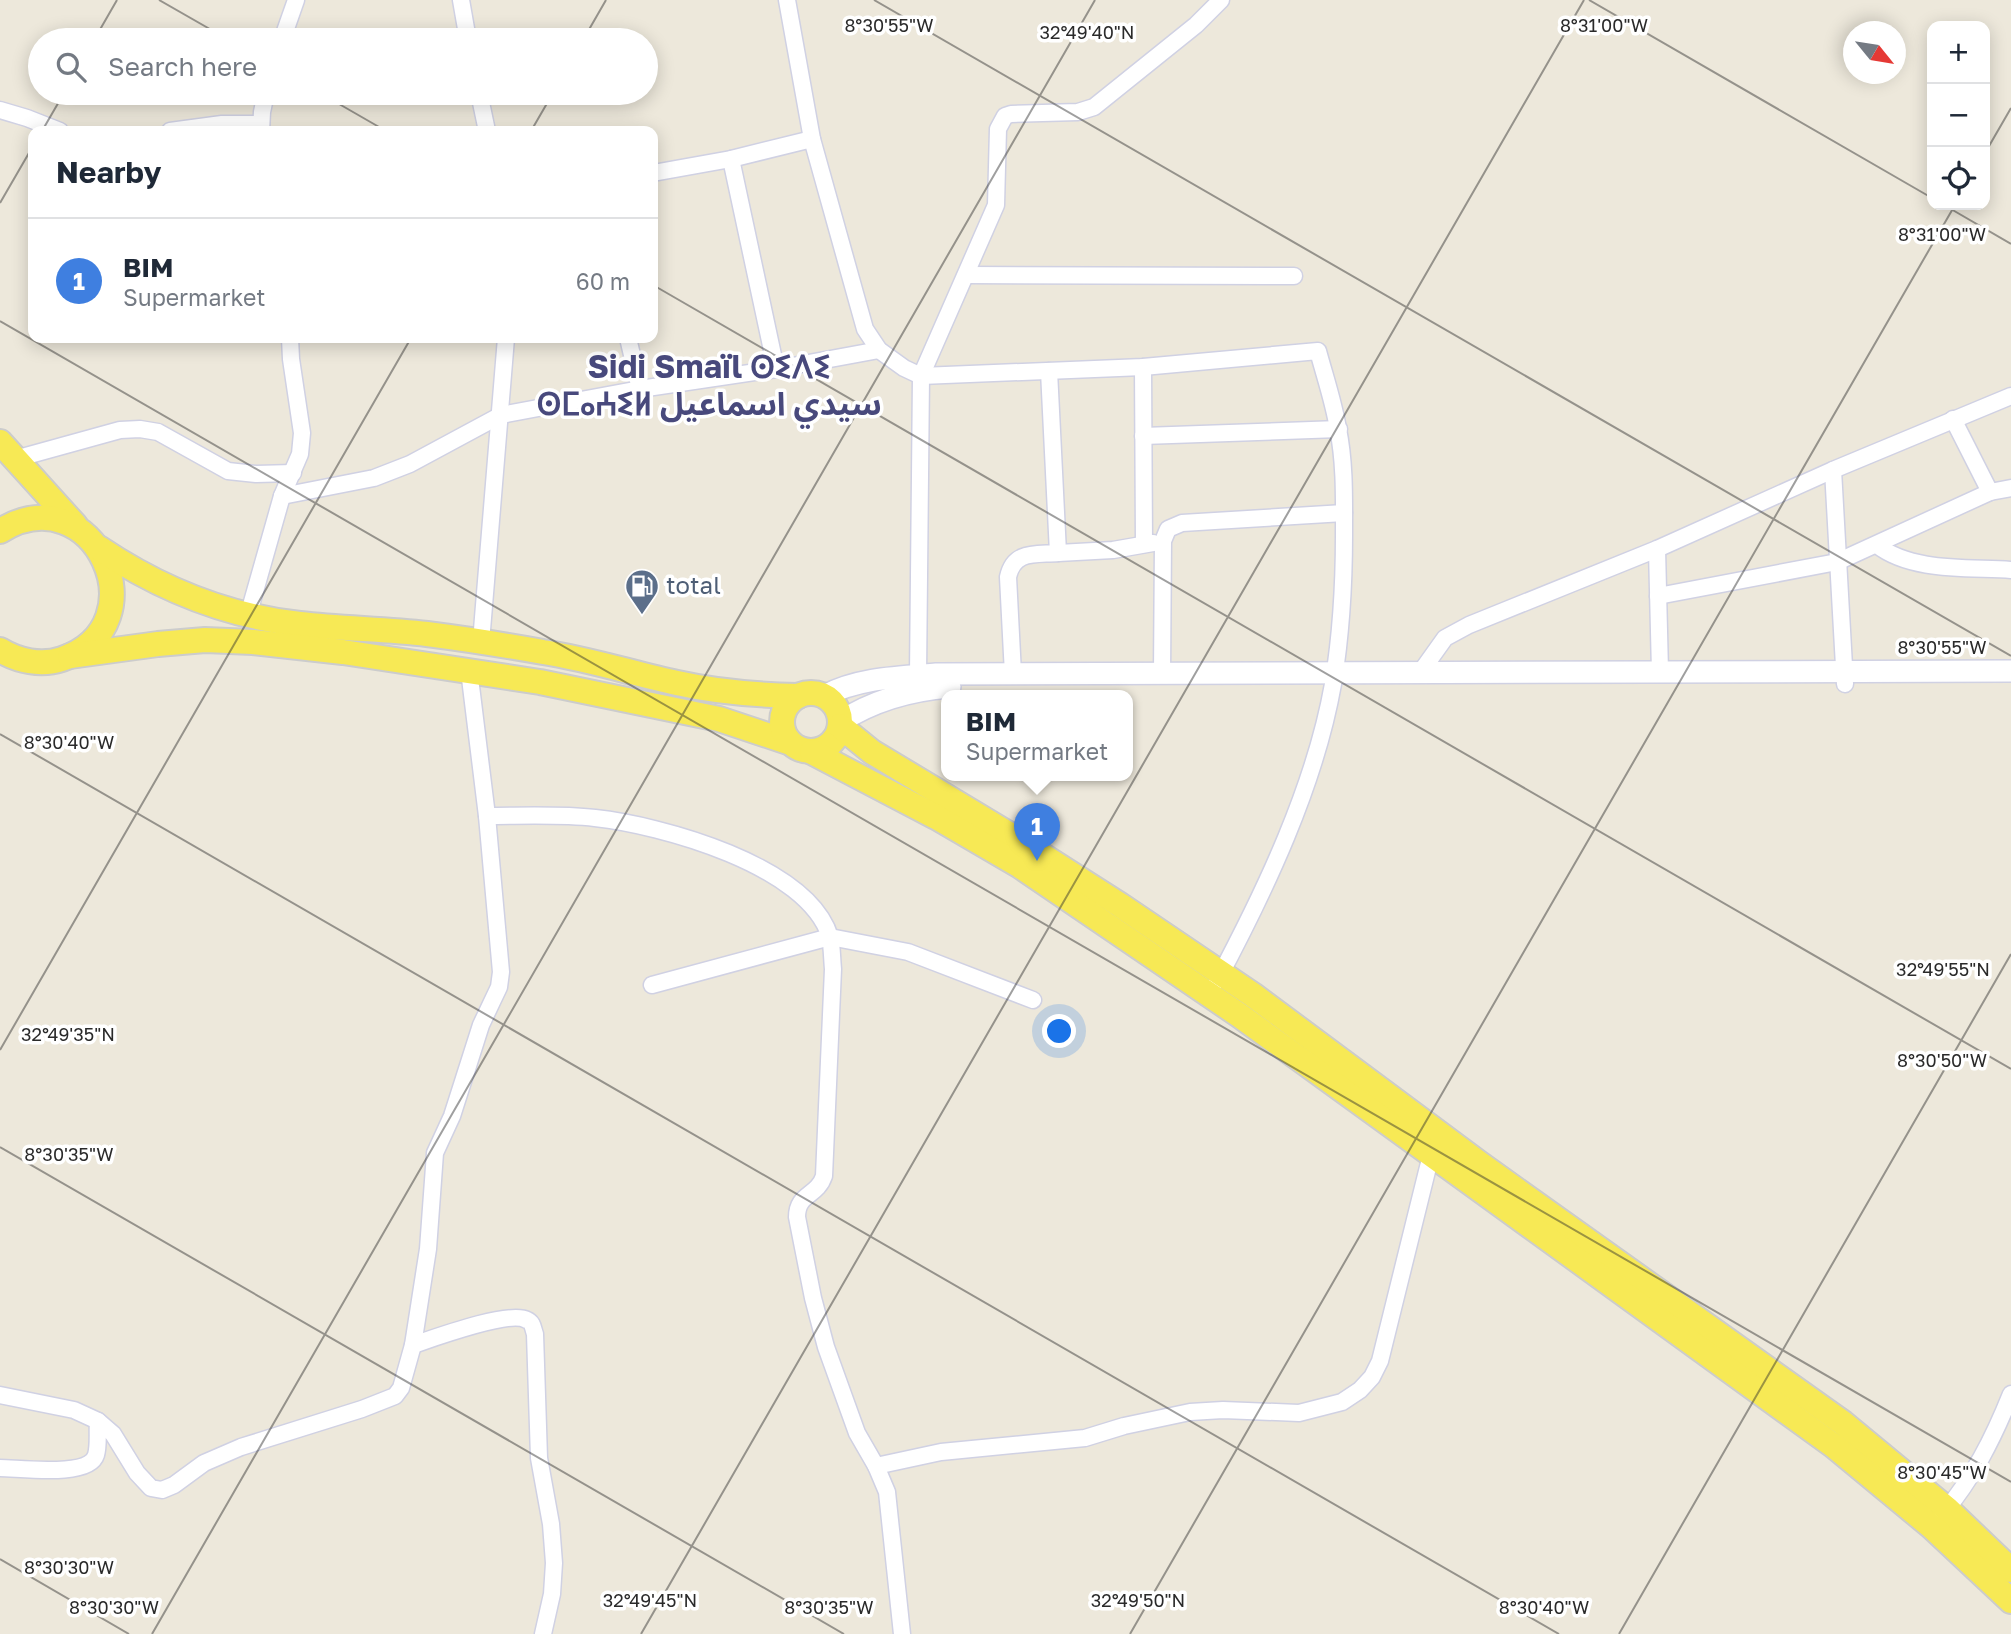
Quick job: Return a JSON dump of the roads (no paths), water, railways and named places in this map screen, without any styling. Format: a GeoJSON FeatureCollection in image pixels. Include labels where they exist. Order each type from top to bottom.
{"type":"FeatureCollection","features":[{"type":"Feature","properties":{"kind":"main road"},"geometry":{"type":"LineString","coordinates":[[0,671],[29,662],[70,656],[182,641],[229,640],[356,654],[540,682],[719,719],[788,742],[803,751],[821,750],[834,741],[840,724],[836,707],[824,696],[816,693],[798,696],[723,691],[551,653],[481,642],[365,628],[302,625],[248,616],[170,589],[145,577],[99,548],[8,450]]}},
{"type":"Feature","properties":{"kind":"main road"},"geometry":{"type":"LineString","coordinates":[[0,531],[10,524],[38,518],[52,519],[78,528]]}},
{"type":"Feature","properties":{"kind":"main road"},"geometry":{"type":"LineString","coordinates":[[70,656],[93,639],[108,615],[112,587],[110,573],[99,548]]}},
{"type":"Feature","properties":{"kind":"main road"},"geometry":{"type":"LineString","coordinates":[[0,650],[29,662]]}},
{"type":"Feature","properties":{"kind":"main road"},"geometry":{"type":"LineString","coordinates":[[788,742],[781,725],[782,716],[791,701],[798,696]]}},
{"type":"Feature","properties":{"kind":"main road"},"geometry":{"type":"LineString","coordinates":[[840,724],[872,752],[1027,845],[1120,905],[1431,1155],[1787,1410],[1881,1483],[1939,1518],[2011,1570]]}},
{"type":"Feature","properties":{"kind":"main road"},"geometry":{"type":"LineString","coordinates":[[812,752],[936,817],[1216,984],[1479,1164],[1843,1423],[1939,1518],[2011,1601]]}},
{"type":"Feature","properties":{"kind":"street"},"geometry":{"type":"LineString","coordinates":[[286,28],[296,0]]}},
{"type":"Feature","properties":{"kind":"street"},"geometry":{"type":"LineString","coordinates":[[461,0],[466,28]]}},
{"type":"Feature","properties":{"kind":"street"},"geometry":{"type":"LineString","coordinates":[[787,0],[812,139],[864,329],[879,350],[904,368],[921,376],[1049,371],[1143,367],[1318,351],[1339,429],[1344,513],[1342,599],[1333,679],[1323,724],[1298,803],[1251,918],[1216,984]]}},
{"type":"Feature","properties":{"kind":"street"},"geometry":{"type":"LineString","coordinates":[[918,676],[921,376],[996,205],[998,129],[1005,116],[1011,114],[1078,112],[1094,107],[1196,25],[1221,0]]}},
{"type":"Feature","properties":{"kind":"street"},"geometry":{"type":"LineString","coordinates":[[261,126],[264,105]]}},
{"type":"Feature","properties":{"kind":"street"},"geometry":{"type":"LineString","coordinates":[[482,105],[486,126]]}},
{"type":"Feature","properties":{"kind":"street"},"geometry":{"type":"LineString","coordinates":[[0,110],[46,126]]}},
{"type":"Feature","properties":{"kind":"street"},"geometry":{"type":"LineString","coordinates":[[207,126],[242,126]]}},
{"type":"Feature","properties":{"kind":"street"},"geometry":{"type":"LineString","coordinates":[[658,172],[731,159],[812,139]]}},
{"type":"Feature","properties":{"kind":"street"},"geometry":{"type":"LineString","coordinates":[[731,159],[776,369]]}},
{"type":"Feature","properties":{"kind":"street"},"geometry":{"type":"LineString","coordinates":[[967,275],[1294,276]]}},
{"type":"Feature","properties":{"kind":"street"},"geometry":{"type":"LineString","coordinates":[[248,616],[282,496],[300,454],[302,433],[290,343]]}},
{"type":"Feature","properties":{"kind":"street"},"geometry":{"type":"LineString","coordinates":[[481,642],[506,343]]}},
{"type":"Feature","properties":{"kind":"street"},"geometry":{"type":"LineString","coordinates":[[629,343],[640,388]]}},
{"type":"Feature","properties":{"kind":"street"},"geometry":{"type":"LineString","coordinates":[[282,496],[374,478],[410,464],[501,415],[640,388],[776,369],[879,350]]}},
{"type":"Feature","properties":{"kind":"street"},"geometry":{"type":"LineString","coordinates":[[1143,367],[1144,544]]}},
{"type":"Feature","properties":{"kind":"street"},"geometry":{"type":"LineString","coordinates":[[1049,371],[1058,553]]}},
{"type":"Feature","properties":{"kind":"street"},"geometry":{"type":"LineString","coordinates":[[1420,673],[1445,638],[1469,625],[1657,549],[1833,470],[2011,396]]}},
{"type":"Feature","properties":{"kind":"street"},"geometry":{"type":"LineString","coordinates":[[1953,419],[1990,492]]}},
{"type":"Feature","properties":{"kind":"street"},"geometry":{"type":"LineString","coordinates":[[8,450],[120,430],[140,429],[158,432],[228,471],[256,474],[293,472]]}},
{"type":"Feature","properties":{"kind":"street"},"geometry":{"type":"LineString","coordinates":[[1143,436],[1339,429]]}},
{"type":"Feature","properties":{"kind":"street"},"geometry":{"type":"LineString","coordinates":[[1833,470],[1845,677]]}},
{"type":"Feature","properties":{"kind":"street"},"geometry":{"type":"LineString","coordinates":[[1658,596],[1837,562],[1990,492],[2011,488]]}},
{"type":"Feature","properties":{"kind":"street"},"geometry":{"type":"LineString","coordinates":[[1162,673],[1163,541],[1168,529],[1182,523],[1344,513]]}},
{"type":"Feature","properties":{"kind":"street"},"geometry":{"type":"LineString","coordinates":[[1013,674],[1008,578],[1015,561],[1024,556],[1113,550],[1163,541]]}},
{"type":"Feature","properties":{"kind":"street"},"geometry":{"type":"LineString","coordinates":[[1877,545],[1889,554],[1918,564],[2011,570]]}},
{"type":"Feature","properties":{"kind":"street"},"geometry":{"type":"LineString","coordinates":[[1657,549],[1660,672]]}},
{"type":"Feature","properties":{"kind":"street"},"geometry":{"type":"LineString","coordinates":[[0,1395],[74,1410],[98,1421],[113,1434],[137,1473],[152,1488],[162,1490],[174,1485],[204,1463],[241,1447],[362,1409],[395,1396],[401,1388],[413,1345],[428,1249],[435,1153],[452,1116],[481,1026],[500,979],[487,816],[469,670]]}},
{"type":"Feature","properties":{"kind":"street"},"geometry":{"type":"LineString","coordinates":[[840,724],[852,714],[890,698],[930,688],[1333,679],[1845,677],[2011,671]]}},
{"type":"Feature","properties":{"kind":"street"},"geometry":{"type":"LineString","coordinates":[[824,696],[855,684],[918,676],[1013,674],[1162,673],[1333,679],[1420,673],[1660,672],[2011,683]]}},
{"type":"Feature","properties":{"kind":"street"},"geometry":{"type":"LineString","coordinates":[[487,816],[555,815],[595,818],[666,831],[696,841],[773,874],[795,890],[819,917],[830,937],[833,969],[824,1176],[821,1186],[801,1200],[797,1217],[826,1347],[857,1433],[887,1492],[902,1634]]}},
{"type":"Feature","properties":{"kind":"street"},"geometry":{"type":"LineString","coordinates":[[652,985],[830,937],[908,952],[1033,1000]]}},
{"type":"Feature","properties":{"kind":"street"},"geometry":{"type":"LineString","coordinates":[[876,1466],[941,1452],[1085,1438],[1124,1426],[1190,1412],[1223,1410],[1299,1413],[1342,1402],[1360,1390],[1372,1377],[1380,1361],[1431,1155]]}},
{"type":"Feature","properties":{"kind":"street"},"geometry":{"type":"LineString","coordinates":[[413,1345],[486,1322],[514,1317],[527,1319],[532,1324],[539,1458],[551,1524],[554,1563],[552,1594],[543,1634]]}},
{"type":"Feature","properties":{"kind":"street"},"geometry":{"type":"LineString","coordinates":[[1939,1518],[1982,1459],[2011,1394]]}},
{"type":"Feature","properties":{"kind":"street"},"geometry":{"type":"LineString","coordinates":[[0,1468],[74,1470],[91,1463],[96,1456],[98,1421]]}},
{"type":"Feature","properties":{"kind":"place","name":"total"},"geometry":{"type":"Point","coordinates":[642,616]}},
{"type":"Feature","properties":{"kind":"place","name":"BIM"},"geometry":{"type":"Point","coordinates":[1037,861]}},
{"type":"Feature","properties":{"kind":"district","name":"Sidi Smaïl ⵙⵉⴷⵉ ⵙⵎⴰⵄⵉⵍ سيدي اسماعيل"},"geometry":{"type":"Point","coordinates":[709,386]}}]}
